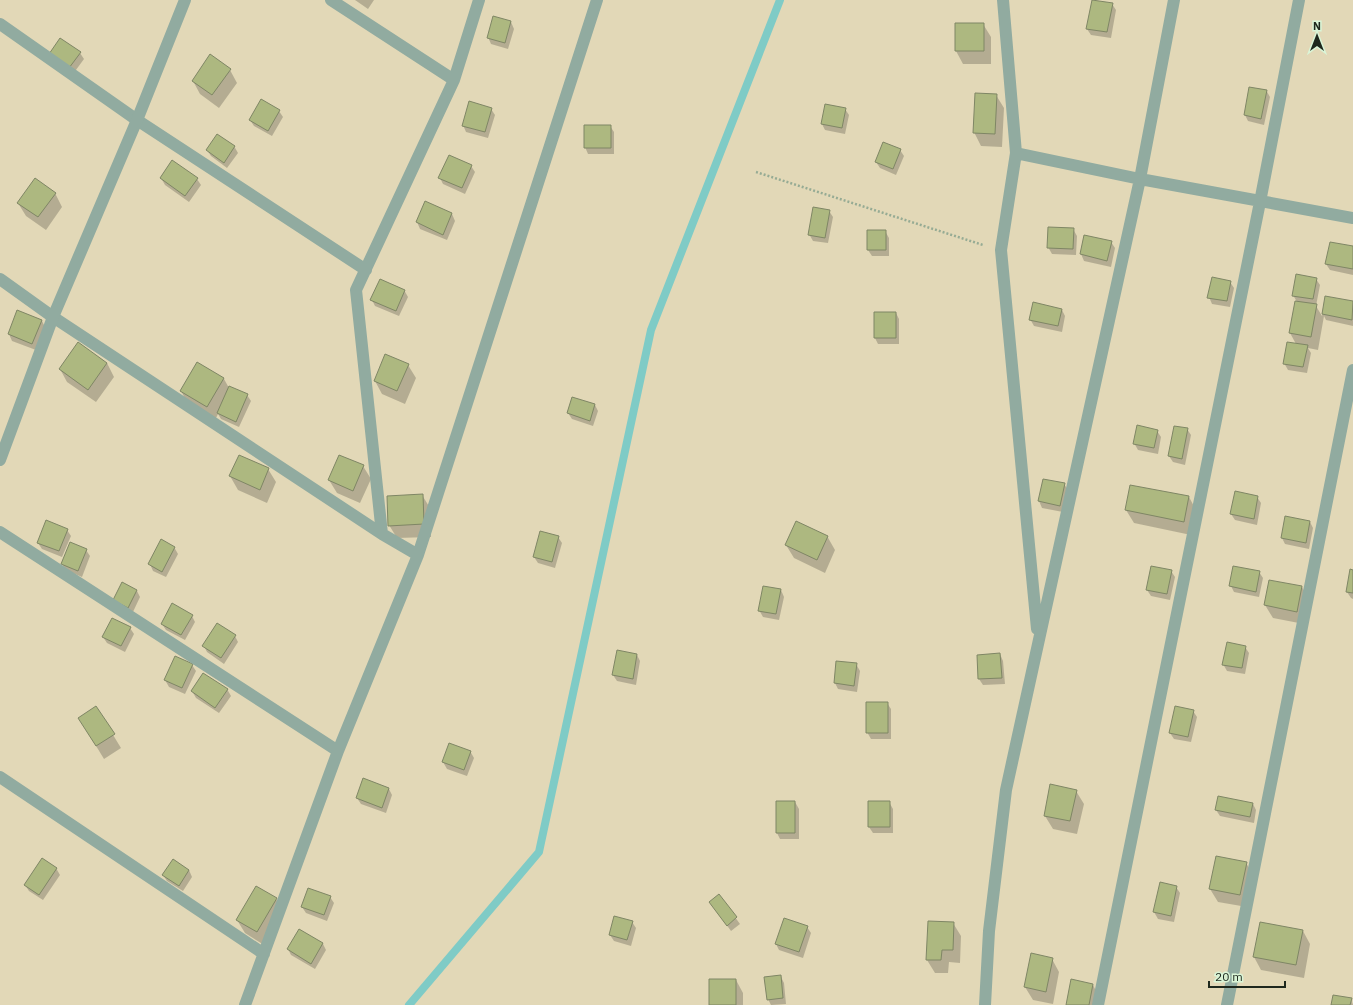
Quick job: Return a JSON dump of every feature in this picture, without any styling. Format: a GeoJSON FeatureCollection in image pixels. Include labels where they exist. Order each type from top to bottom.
{"type":"FeatureCollection","features":[{"type":"Feature","properties":{"kind":"street"},"geometry":{"type":"LineString","coordinates":[[0,460],[53,317],[137,120],[185,0]]}},
{"type":"Feature","properties":{"kind":"street"},"geometry":{"type":"LineString","coordinates":[[330,0],[454,80]]}},
{"type":"Feature","properties":{"kind":"street"},"geometry":{"type":"LineString","coordinates":[[382,534],[356,290],[454,80],[479,0]]}},
{"type":"Feature","properties":{"kind":"street"},"geometry":{"type":"LineString","coordinates":[[245,1005],[338,751],[418,555],[597,0]]}},
{"type":"Feature","properties":{"kind":"street"},"geometry":{"type":"LineString","coordinates":[[1003,0],[1016,153],[1001,250],[1039,641]]}},
{"type":"Feature","properties":{"kind":"street"},"geometry":{"type":"LineString","coordinates":[[985,1005],[989,931],[1006,790],[1140,179],[1174,0]]}},
{"type":"Feature","properties":{"kind":"street"},"geometry":{"type":"LineString","coordinates":[[1098,1005],[1260,202],[1298,0]]}},
{"type":"Feature","properties":{"kind":"street"},"geometry":{"type":"LineString","coordinates":[[0,24],[137,120],[366,270]]}},
{"type":"Feature","properties":{"kind":"street"},"geometry":{"type":"LineString","coordinates":[[1016,153],[1140,179],[1353,218]]}},
{"type":"Feature","properties":{"kind":"street"},"geometry":{"type":"LineString","coordinates":[[0,279],[53,317],[382,534],[418,555]]}},
{"type":"Feature","properties":{"kind":"street"},"geometry":{"type":"LineString","coordinates":[[1227,1005],[1353,370]]}},
{"type":"Feature","properties":{"kind":"street"},"geometry":{"type":"LineString","coordinates":[[0,532],[338,751]]}},
{"type":"Feature","properties":{"kind":"street"},"geometry":{"type":"LineString","coordinates":[[0,777],[264,954]]}},
{"type":"Feature","properties":{"kind":"path"},"geometry":{"type":"LineString","coordinates":[[756,172],[1001,250]]}},
{"type":"Feature","properties":{"kind":"shaded area"},"geometry":{"type":"Polygon","coordinates":[[[0,0],[1353,0],[1353,1005],[0,1005],[0,0]]]}},
{"type":"Feature","properties":{"kind":"building"},"geometry":{"type":"Polygon","coordinates":[[[1092,0],[1113,3],[1107,32],[1086,29],[1092,0]]]}},
{"type":"Feature","properties":{"kind":"building"},"geometry":{"type":"Polygon","coordinates":[[[493,16],[511,21],[505,43],[487,38],[493,16]]]}},
{"type":"Feature","properties":{"kind":"building"},"geometry":{"type":"Polygon","coordinates":[[[955,23],[984,23],[984,51],[955,51],[955,23]]]}},
{"type":"Feature","properties":{"kind":"building"},"geometry":{"type":"Polygon","coordinates":[[[60,38],[81,52],[69,68],[49,54],[60,38]]]}},
{"type":"Feature","properties":{"kind":"building"},"geometry":{"type":"Polygon","coordinates":[[[210,54],[231,69],[212,95],[192,81],[210,54]]]}},
{"type":"Feature","properties":{"kind":"building"},"geometry":{"type":"Polygon","coordinates":[[[1249,87],[1267,90],[1261,119],[1244,115],[1249,87]]]}},
{"type":"Feature","properties":{"kind":"building"},"geometry":{"type":"Polygon","coordinates":[[[975,93],[997,94],[995,134],[973,133],[975,93]]]}},
{"type":"Feature","properties":{"kind":"building"},"geometry":{"type":"Polygon","coordinates":[[[261,99],[280,110],[268,131],[249,120],[261,99]]]}},
{"type":"Feature","properties":{"kind":"building"},"geometry":{"type":"Polygon","coordinates":[[[469,101],[492,108],[485,132],[462,126],[469,101]]]}},
{"type":"Feature","properties":{"kind":"building"},"geometry":{"type":"Polygon","coordinates":[[[825,104],[846,108],[842,128],[821,124],[825,104]]]}},
{"type":"Feature","properties":{"kind":"building"},"geometry":{"type":"Polygon","coordinates":[[[584,125],[611,125],[611,148],[584,148],[584,125]]]}},
{"type":"Feature","properties":{"kind":"building"},"geometry":{"type":"Polygon","coordinates":[[[217,134],[235,146],[224,163],[206,150],[217,134]]]}},
{"type":"Feature","properties":{"kind":"building"},"geometry":{"type":"Polygon","coordinates":[[[883,142],[901,149],[893,169],[875,162],[883,142]]]}},
{"type":"Feature","properties":{"kind":"building"},"geometry":{"type":"Polygon","coordinates":[[[449,155],[472,165],[462,188],[438,178],[449,155]]]}},
{"type":"Feature","properties":{"kind":"building"},"geometry":{"type":"Polygon","coordinates":[[[172,160],[198,178],[185,196],[160,178],[172,160]]]}},
{"type":"Feature","properties":{"kind":"building"},"geometry":{"type":"Polygon","coordinates":[[[35,178],[56,193],[38,217],[17,203],[35,178]]]}},
{"type":"Feature","properties":{"kind":"building"},"geometry":{"type":"Polygon","coordinates":[[[425,201],[452,213],[443,235],[416,222],[425,201]]]}},
{"type":"Feature","properties":{"kind":"building"},"geometry":{"type":"Polygon","coordinates":[[[813,207],[830,210],[825,238],[808,235],[813,207]]]}},
{"type":"Feature","properties":{"kind":"building"},"geometry":{"type":"Polygon","coordinates":[[[1048,227],[1074,228],[1073,249],[1047,248],[1048,227]]]}},
{"type":"Feature","properties":{"kind":"building"},"geometry":{"type":"Polygon","coordinates":[[[867,230],[886,230],[886,250],[867,250],[867,230]]]}},
{"type":"Feature","properties":{"kind":"building"},"geometry":{"type":"Polygon","coordinates":[[[1084,235],[1112,241],[1107,261],[1080,254],[1084,235]]]}},
{"type":"Feature","properties":{"kind":"building"},"geometry":{"type":"Polygon","coordinates":[[[1330,242],[1353,246],[1353,269],[1325,264],[1330,242]]]}},
{"type":"Feature","properties":{"kind":"building"},"geometry":{"type":"Polygon","coordinates":[[[1296,274],[1317,278],[1313,299],[1292,296],[1296,274]]]}},
{"type":"Feature","properties":{"kind":"building"},"geometry":{"type":"Polygon","coordinates":[[[1212,277],[1231,281],[1227,301],[1207,298],[1212,277]]]}},
{"type":"Feature","properties":{"kind":"building"},"geometry":{"type":"Polygon","coordinates":[[[380,279],[405,290],[396,311],[370,300],[380,279]]]}},
{"type":"Feature","properties":{"kind":"building"},"geometry":{"type":"Polygon","coordinates":[[[1325,296],[1353,301],[1352,320],[1322,314],[1325,296]]]}},
{"type":"Feature","properties":{"kind":"building"},"geometry":{"type":"Polygon","coordinates":[[[1295,301],[1317,304],[1311,337],[1289,333],[1295,301]]]}},
{"type":"Feature","properties":{"kind":"building"},"geometry":{"type":"Polygon","coordinates":[[[1033,302],[1062,309],[1058,326],[1029,320],[1033,302]]]}},
{"type":"Feature","properties":{"kind":"building"},"geometry":{"type":"Polygon","coordinates":[[[17,310],[42,320],[32,344],[8,334],[17,310]]]}},
{"type":"Feature","properties":{"kind":"building"},"geometry":{"type":"Polygon","coordinates":[[[874,312],[896,312],[896,338],[874,338],[874,312]]]}},
{"type":"Feature","properties":{"kind":"building"},"geometry":{"type":"Polygon","coordinates":[[[78,342],[107,363],[88,390],[59,369],[78,342]]]}},
{"type":"Feature","properties":{"kind":"building"},"geometry":{"type":"Polygon","coordinates":[[[1287,342],[1308,345],[1303,367],[1283,364],[1287,342]]]}},
{"type":"Feature","properties":{"kind":"building"},"geometry":{"type":"Polygon","coordinates":[[[385,354],[409,364],[397,391],[374,381],[385,354]]]}},
{"type":"Feature","properties":{"kind":"building"},"geometry":{"type":"Polygon","coordinates":[[[197,362],[224,378],[207,407],[180,391],[197,362]]]}},
{"type":"Feature","properties":{"kind":"building"},"geometry":{"type":"Polygon","coordinates":[[[229,386],[248,394],[236,422],[217,413],[229,386]]]}},
{"type":"Feature","properties":{"kind":"building"},"geometry":{"type":"Polygon","coordinates":[[[572,397],[595,404],[590,421],[567,413],[572,397]]]}},
{"type":"Feature","properties":{"kind":"building"},"geometry":{"type":"Polygon","coordinates":[[[1137,425],[1158,430],[1154,448],[1133,444],[1137,425]]]}},
{"type":"Feature","properties":{"kind":"building"},"geometry":{"type":"Polygon","coordinates":[[[1174,426],[1188,428],[1182,459],[1168,456],[1174,426]]]}},
{"type":"Feature","properties":{"kind":"building"},"geometry":{"type":"Polygon","coordinates":[[[239,455],[269,468],[260,490],[229,476],[239,455]]]}},
{"type":"Feature","properties":{"kind":"building"},"geometry":{"type":"Polygon","coordinates":[[[339,455],[364,465],[353,491],[328,480],[339,455]]]}},
{"type":"Feature","properties":{"kind":"building"},"geometry":{"type":"Polygon","coordinates":[[[1043,479],[1065,483],[1060,506],[1038,501],[1043,479]]]}},
{"type":"Feature","properties":{"kind":"building"},"geometry":{"type":"Polygon","coordinates":[[[1130,485],[1189,496],[1184,522],[1125,510],[1130,485]]]}},
{"type":"Feature","properties":{"kind":"building"},"geometry":{"type":"Polygon","coordinates":[[[1235,491],[1258,496],[1254,519],[1230,514],[1235,491]]]}},
{"type":"Feature","properties":{"kind":"building"},"geometry":{"type":"Polygon","coordinates":[[[423,494],[424,524],[388,526],[387,496],[423,494]]]}},
{"type":"Feature","properties":{"kind":"building"},"geometry":{"type":"Polygon","coordinates":[[[1285,516],[1310,521],[1306,543],[1281,538],[1285,516]]]}},
{"type":"Feature","properties":{"kind":"building"},"geometry":{"type":"Polygon","coordinates":[[[46,520],[68,529],[59,551],[37,543],[46,520]]]}},
{"type":"Feature","properties":{"kind":"building"},"geometry":{"type":"Polygon","coordinates":[[[796,521],[828,536],[817,560],[785,545],[796,521]]]}},
{"type":"Feature","properties":{"kind":"building"},"geometry":{"type":"Polygon","coordinates":[[[540,531],[559,536],[552,562],[533,557],[540,531]]]}},
{"type":"Feature","properties":{"kind":"building"},"geometry":{"type":"Polygon","coordinates":[[[161,539],[175,547],[162,572],[148,564],[161,539]]]}},
{"type":"Feature","properties":{"kind":"building"},"geometry":{"type":"Polygon","coordinates":[[[70,542],[87,549],[78,571],[61,564],[70,542]]]}},
{"type":"Feature","properties":{"kind":"building"},"geometry":{"type":"Polygon","coordinates":[[[1151,566],[1172,570],[1167,594],[1146,590],[1151,566]]]}},
{"type":"Feature","properties":{"kind":"building"},"geometry":{"type":"Polygon","coordinates":[[[1233,566],[1260,571],[1256,592],[1229,586],[1233,566]]]}},
{"type":"Feature","properties":{"kind":"building"},"geometry":{"type":"Polygon","coordinates":[[[1350,569],[1353,570],[1353,593],[1346,592],[1350,569]]]}},
{"type":"Feature","properties":{"kind":"building"},"geometry":{"type":"Polygon","coordinates":[[[1269,580],[1302,586],[1297,612],[1264,605],[1269,580]]]}},
{"type":"Feature","properties":{"kind":"building"},"geometry":{"type":"Polygon","coordinates":[[[122,582],[137,590],[128,608],[113,600],[122,582]]]}},
{"type":"Feature","properties":{"kind":"building"},"geometry":{"type":"Polygon","coordinates":[[[763,586],[781,589],[776,614],[758,611],[763,586]]]}},
{"type":"Feature","properties":{"kind":"building"},"geometry":{"type":"Polygon","coordinates":[[[172,603],[193,615],[181,635],[161,624],[172,603]]]}},
{"type":"Feature","properties":{"kind":"building"},"geometry":{"type":"Polygon","coordinates":[[[112,618],[131,627],[121,646],[102,637],[112,618]]]}},
{"type":"Feature","properties":{"kind":"building"},"geometry":{"type":"Polygon","coordinates":[[[217,623],[236,635],[221,658],[202,646],[217,623]]]}},
{"type":"Feature","properties":{"kind":"building"},"geometry":{"type":"Polygon","coordinates":[[[1227,642],[1246,646],[1242,668],[1222,665],[1227,642]]]}},
{"type":"Feature","properties":{"kind":"building"},"geometry":{"type":"Polygon","coordinates":[[[617,650],[637,654],[633,679],[612,675],[617,650]]]}},
{"type":"Feature","properties":{"kind":"building"},"geometry":{"type":"Polygon","coordinates":[[[1000,653],[1002,678],[978,679],[977,655],[1000,653]]]}},
{"type":"Feature","properties":{"kind":"building"},"geometry":{"type":"Polygon","coordinates":[[[175,656],[193,664],[182,688],[164,680],[175,656]]]}},
{"type":"Feature","properties":{"kind":"building"},"geometry":{"type":"Polygon","coordinates":[[[836,661],[857,663],[854,686],[834,683],[836,661]]]}},
{"type":"Feature","properties":{"kind":"building"},"geometry":{"type":"Polygon","coordinates":[[[203,673],[228,689],[215,708],[191,691],[203,673]]]}},
{"type":"Feature","properties":{"kind":"building"},"geometry":{"type":"Polygon","coordinates":[[[866,702],[888,702],[888,733],[866,733],[866,702]]]}},
{"type":"Feature","properties":{"kind":"building"},"geometry":{"type":"Polygon","coordinates":[[[96,706],[115,734],[96,746],[78,718],[96,706]]]}},
{"type":"Feature","properties":{"kind":"building"},"geometry":{"type":"Polygon","coordinates":[[[1175,706],[1194,710],[1188,737],[1169,733],[1175,706]]]}},
{"type":"Feature","properties":{"kind":"building"},"geometry":{"type":"Polygon","coordinates":[[[449,743],[471,751],[464,770],[442,762],[449,743]]]}},
{"type":"Feature","properties":{"kind":"building"},"geometry":{"type":"Polygon","coordinates":[[[363,778],[389,788],[382,808],[356,798],[363,778]]]}},
{"type":"Feature","properties":{"kind":"building"},"geometry":{"type":"Polygon","coordinates":[[[1050,784],[1077,790],[1070,821],[1044,816],[1050,784]]]}},
{"type":"Feature","properties":{"kind":"building"},"geometry":{"type":"Polygon","coordinates":[[[1218,796],[1253,803],[1250,817],[1215,810],[1218,796]]]}},
{"type":"Feature","properties":{"kind":"building"},"geometry":{"type":"Polygon","coordinates":[[[776,801],[795,801],[795,833],[776,833],[776,801]]]}},
{"type":"Feature","properties":{"kind":"building"},"geometry":{"type":"Polygon","coordinates":[[[868,801],[890,801],[890,827],[868,827],[868,801]]]}},
{"type":"Feature","properties":{"kind":"building"},"geometry":{"type":"Polygon","coordinates":[[[1216,856],[1247,862],[1240,895],[1209,889],[1216,856]]]}},
{"type":"Feature","properties":{"kind":"building"},"geometry":{"type":"Polygon","coordinates":[[[42,858],[57,868],[39,895],[24,885],[42,858]]]}},
{"type":"Feature","properties":{"kind":"building"},"geometry":{"type":"Polygon","coordinates":[[[173,859],[189,870],[179,886],[162,875],[173,859]]]}},
{"type":"Feature","properties":{"kind":"building"},"geometry":{"type":"Polygon","coordinates":[[[1160,882],[1177,886],[1171,916],[1153,912],[1160,882]]]}},
{"type":"Feature","properties":{"kind":"building"},"geometry":{"type":"Polygon","coordinates":[[[256,886],[277,898],[257,932],[236,920],[256,886]]]}},
{"type":"Feature","properties":{"kind":"building"},"geometry":{"type":"Polygon","coordinates":[[[308,888],[331,896],[324,915],[301,907],[308,888]]]}},
{"type":"Feature","properties":{"kind":"building"},"geometry":{"type":"Polygon","coordinates":[[[719,894],[737,917],[727,926],[709,902],[719,894]]]}},
{"type":"Feature","properties":{"kind":"building"},"geometry":{"type":"Polygon","coordinates":[[[614,916],[633,921],[627,940],[609,935],[614,916]]]}},
{"type":"Feature","properties":{"kind":"building"},"geometry":{"type":"Polygon","coordinates":[[[784,918],[808,926],[799,952],[775,944],[784,918]]]}},
{"type":"Feature","properties":{"kind":"building"},"geometry":{"type":"Polygon","coordinates":[[[928,921],[954,922],[953,950],[942,950],[941,960],[926,960],[928,921]]]}},
{"type":"Feature","properties":{"kind":"building"},"geometry":{"type":"Polygon","coordinates":[[[1260,922],[1303,930],[1296,965],[1253,957],[1260,922]]]}},
{"type":"Feature","properties":{"kind":"building"},"geometry":{"type":"Polygon","coordinates":[[[299,929],[323,943],[311,964],[287,949],[299,929]]]}},
{"type":"Feature","properties":{"kind":"building"},"geometry":{"type":"Polygon","coordinates":[[[1031,953],[1053,958],[1046,992],[1024,987],[1031,953]]]}},
{"type":"Feature","properties":{"kind":"building"},"geometry":{"type":"Polygon","coordinates":[[[781,975],[783,998],[767,1000],[764,977],[781,975]]]}},
{"type":"Feature","properties":{"kind":"building"},"geometry":{"type":"Polygon","coordinates":[[[709,979],[736,979],[736,1005],[709,1005],[709,979]]]}},
{"type":"Feature","properties":{"kind":"building"},"geometry":{"type":"Polygon","coordinates":[[[1071,979],[1093,984],[1089,1005],[1066,1005],[1071,979]]]}},
{"type":"Feature","properties":{"kind":"building"},"geometry":{"type":"Polygon","coordinates":[[[1333,995],[1352,998],[1350,1005],[1331,1005],[1333,995]]]}},
{"type":"Feature","properties":{"kind":"waterway"},"geometry":{"type":"LineString","coordinates":[[409,1005],[539,852],[651,330],[780,0]]}}]}
